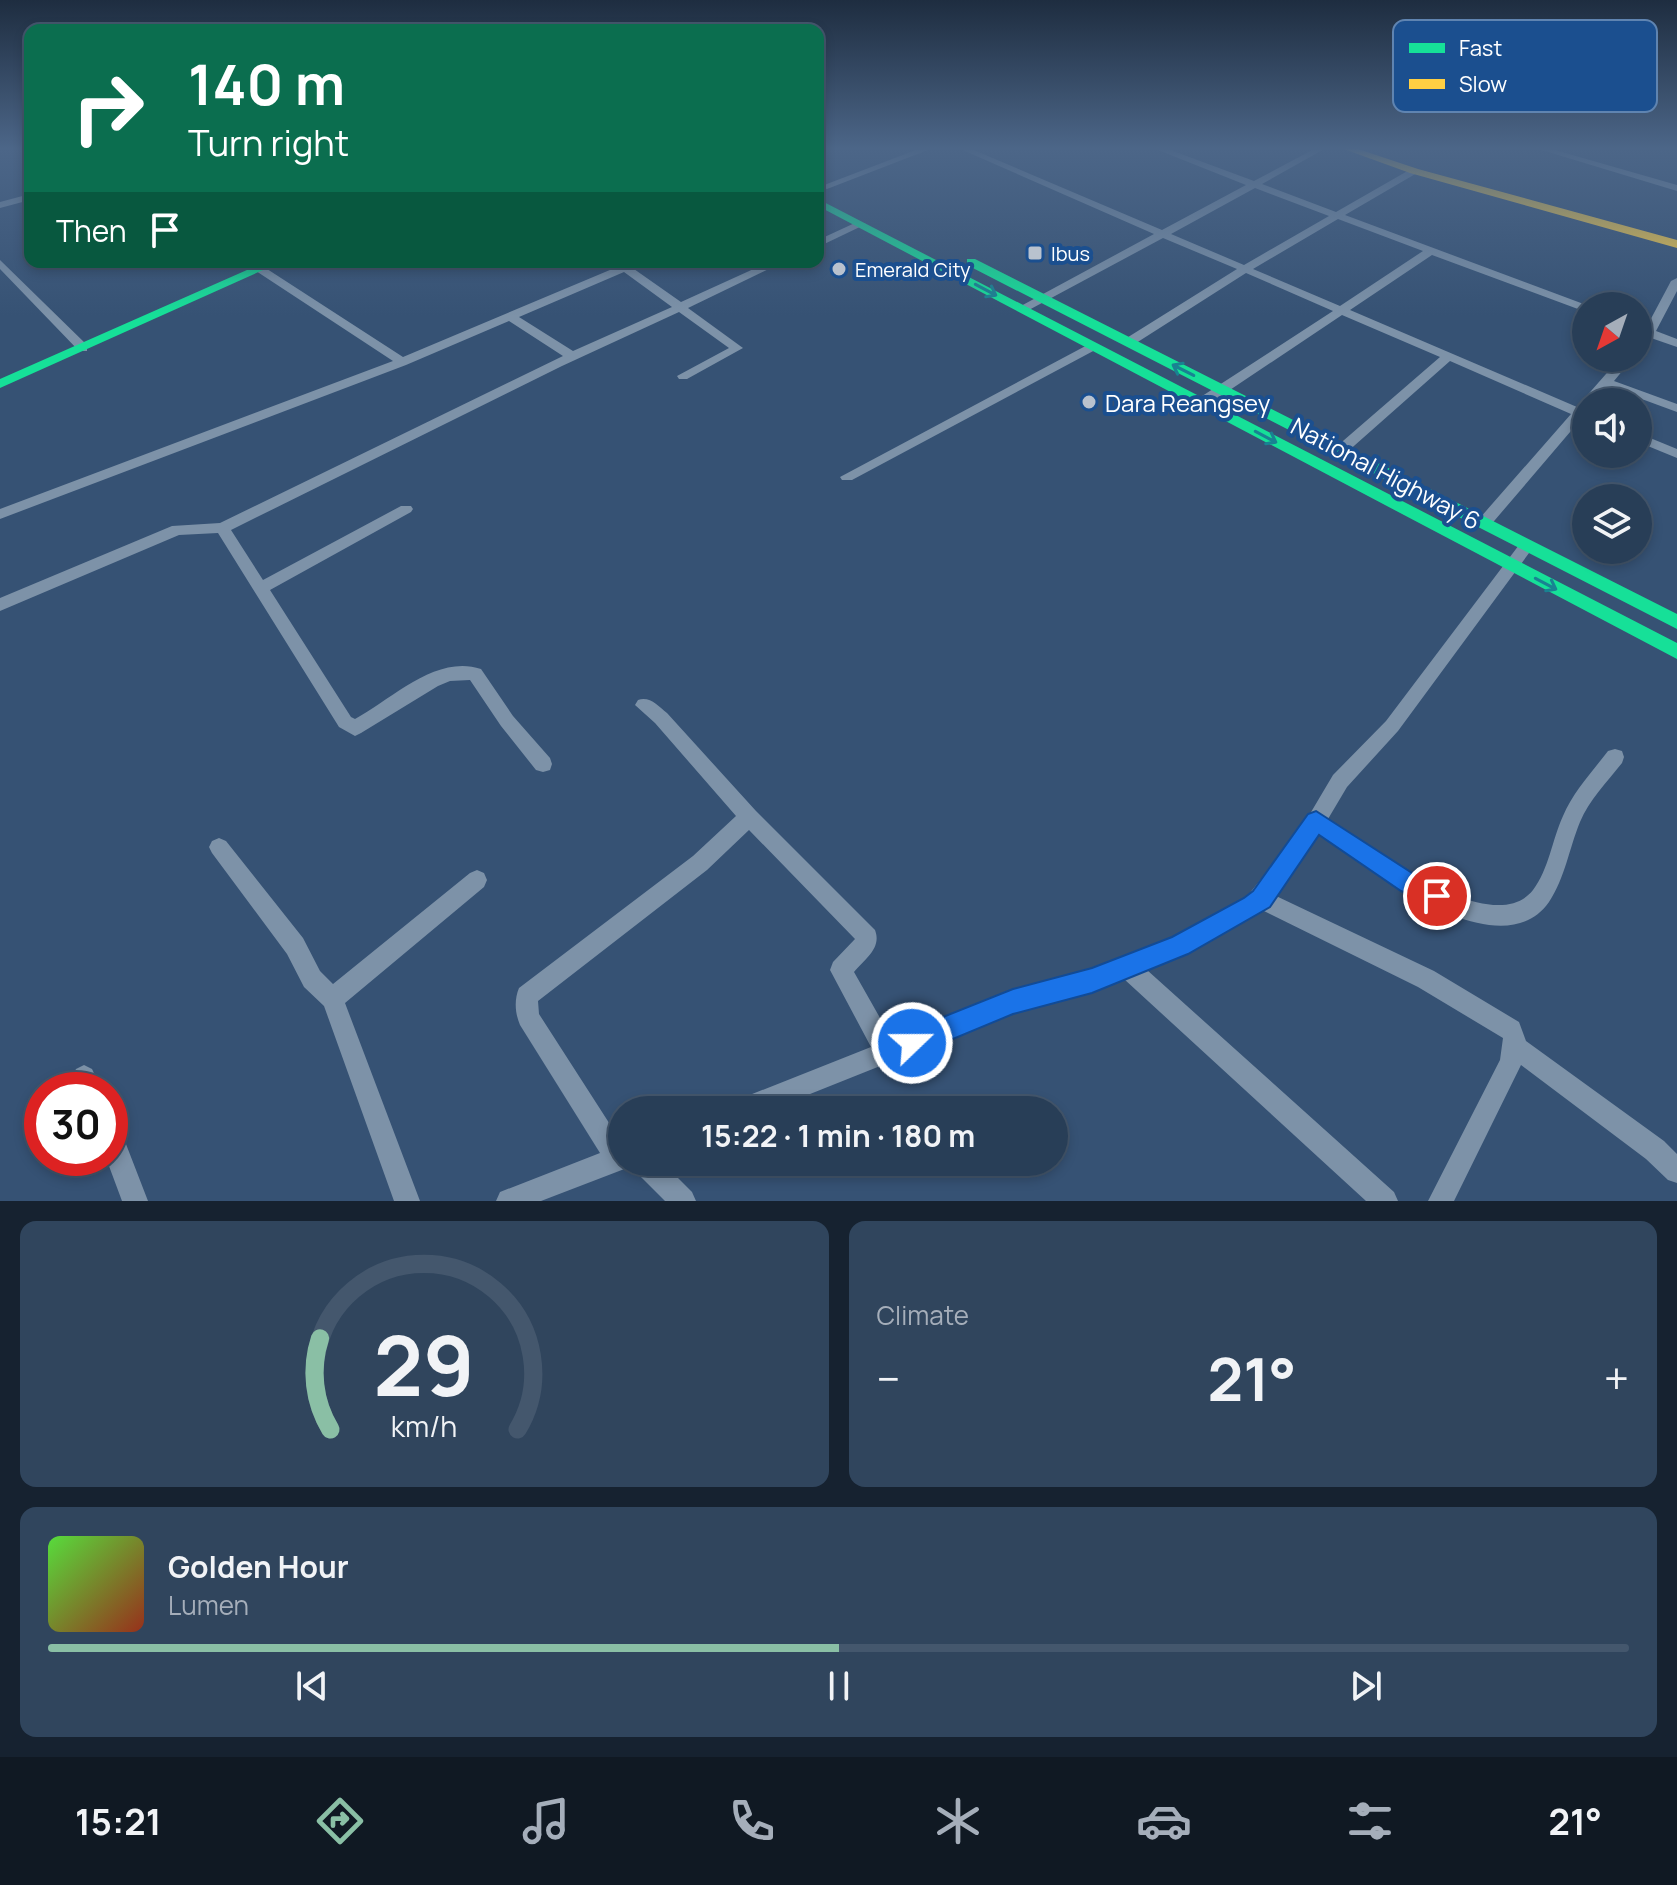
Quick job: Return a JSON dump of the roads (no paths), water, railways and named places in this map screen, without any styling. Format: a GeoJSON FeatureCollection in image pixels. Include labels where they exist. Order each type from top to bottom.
{"type":"FeatureCollection","features":[{"type":"Feature","properties":{"kind":"main road","name":"National Highway 6"},"geometry":{"type":"LineString","coordinates":[[836,204],[861,224],[1677,652]]}},
{"type":"Feature","properties":{"kind":"main road","name":"National Highway 6"},"geometry":{"type":"LineString","coordinates":[[847,204],[1042,298],[1677,622]]}},
{"type":"Feature","properties":{"kind":"main road"},"geometry":{"type":"LineString","coordinates":[[1533,204],[1677,244]]}},
{"type":"Feature","properties":{"kind":"main road"},"geometry":{"type":"LineString","coordinates":[[0,384],[261,268]]}},
{"type":"Feature","properties":{"kind":"street"},"geometry":{"type":"LineString","coordinates":[[1092,204],[1448,357],[1572,404]]}},
{"type":"Feature","properties":{"kind":"street"},"geometry":{"type":"LineString","coordinates":[[1023,309],[1216,204]]}},
{"type":"Feature","properties":{"kind":"street"},"geometry":{"type":"LineString","coordinates":[[1306,204],[1572,304]]}},
{"type":"Feature","properties":{"kind":"street"},"geometry":{"type":"LineString","coordinates":[[1129,342],[1357,204]]}},
{"type":"Feature","properties":{"kind":"street"},"geometry":{"type":"LineString","coordinates":[[824,241],[861,224]]}},
{"type":"Feature","properties":{"kind":"street"},"geometry":{"type":"LineString","coordinates":[[1201,403],[1431,251]]}},
{"type":"Feature","properties":{"kind":"street"},"geometry":{"type":"LineString","coordinates":[[0,263],[83,348]]}},
{"type":"Feature","properties":{"kind":"street"},"geometry":{"type":"LineString","coordinates":[[272,268],[402,362]]}},
{"type":"Feature","properties":{"kind":"street"},"geometry":{"type":"LineString","coordinates":[[0,514],[402,362],[614,268]]}},
{"type":"Feature","properties":{"kind":"street"},"geometry":{"type":"LineString","coordinates":[[625,268],[737,348],[683,376]]}},
{"type":"Feature","properties":{"kind":"street"},"geometry":{"type":"LineString","coordinates":[[0,605],[177,530],[222,528],[572,356],[765,268]]}},
{"type":"Feature","properties":{"kind":"street"},"geometry":{"type":"LineString","coordinates":[[1652,319],[1677,281]]}},
{"type":"Feature","properties":{"kind":"street"},"geometry":{"type":"LineString","coordinates":[[509,316],[572,356]]}},
{"type":"Feature","properties":{"kind":"street"},"geometry":{"type":"LineString","coordinates":[[1652,334],[1677,343]]}},
{"type":"Feature","properties":{"kind":"street"},"geometry":{"type":"LineString","coordinates":[[847,477],[1093,346]]}},
{"type":"Feature","properties":{"kind":"street"},"geometry":{"type":"LineString","coordinates":[[1341,450],[1448,357]]}},
{"type":"Feature","properties":{"kind":"street"},"geometry":{"type":"LineString","coordinates":[[1601,388],[1615,372]]}},
{"type":"Feature","properties":{"kind":"street"},"geometry":{"type":"LineString","coordinates":[[1606,382],[1677,408]]}},
{"type":"Feature","properties":{"kind":"street"},"geometry":{"type":"LineString","coordinates":[[1484,523],[1572,424]]}},
{"type":"Feature","properties":{"kind":"street"},"geometry":{"type":"LineString","coordinates":[[1652,443],[1677,454]]}},
{"type":"Feature","properties":{"kind":"street"},"geometry":{"type":"LineString","coordinates":[[259,589],[406,509]]}},
{"type":"Feature","properties":{"kind":"street"},"geometry":{"type":"LineString","coordinates":[[222,528],[345,722],[355,728],[440,677],[467,670],[475,674],[507,721],[543,764]]}},
{"type":"Feature","properties":{"kind":"street"},"geometry":{"type":"LineString","coordinates":[[776,1096],[1013,1002],[1092,981],[1180,946],[1261,899],[1340,781],[1392,726],[1527,545]]}},
{"type":"Feature","properties":{"kind":"street"},"geometry":{"type":"LineString","coordinates":[[644,705],[661,718],[749,817],[867,937],[866,943],[841,970],[887,1053]]}},
{"type":"Feature","properties":{"kind":"street"},"geometry":{"type":"LineString","coordinates":[[1316,821],[1409,883],[1464,909],[1501,919],[1531,907],[1549,882],[1573,816],[1615,757]]}},
{"type":"Feature","properties":{"kind":"street"},"geometry":{"type":"LineString","coordinates":[[608,1140],[528,1017],[527,996],[700,863],[749,817]]}},
{"type":"Feature","properties":{"kind":"street"},"geometry":{"type":"LineString","coordinates":[[219,847],[295,946],[312,979],[332,999],[407,1201]]}},
{"type":"Feature","properties":{"kind":"street"},"geometry":{"type":"LineString","coordinates":[[332,999],[477,880]]}},
{"type":"Feature","properties":{"kind":"street"},"geometry":{"type":"LineString","coordinates":[[1261,899],[1473,1005],[1511,1030],[1514,1046],[1511,1062],[1441,1201]]}},
{"type":"Feature","properties":{"kind":"street"},"geometry":{"type":"LineString","coordinates":[[1127,967],[1385,1201]]}},
{"type":"Feature","properties":{"kind":"street"},"geometry":{"type":"LineString","coordinates":[[1514,1046],[1584,1095],[1677,1171]]}},
{"type":"Feature","properties":{"kind":"street"},"geometry":{"type":"LineString","coordinates":[[509,1201],[608,1163]]}},
{"type":"Feature","properties":{"kind":"street"},"geometry":{"type":"LineString","coordinates":[[126,1176],[135,1201]]}},
{"type":"Feature","properties":{"kind":"street"},"geometry":{"type":"LineString","coordinates":[[658,1176],[683,1201]]}},
{"type":"Feature","properties":{"kind":"place","name":"Ibus"},"geometry":{"type":"Point","coordinates":[1035,253]}},
{"type":"Feature","properties":{"kind":"place","name":"Emerald City"},"geometry":{"type":"Point","coordinates":[839,269]}},
{"type":"Feature","properties":{"kind":"place","name":"Dara Reangsey"},"geometry":{"type":"Point","coordinates":[1089,402]}}]}
